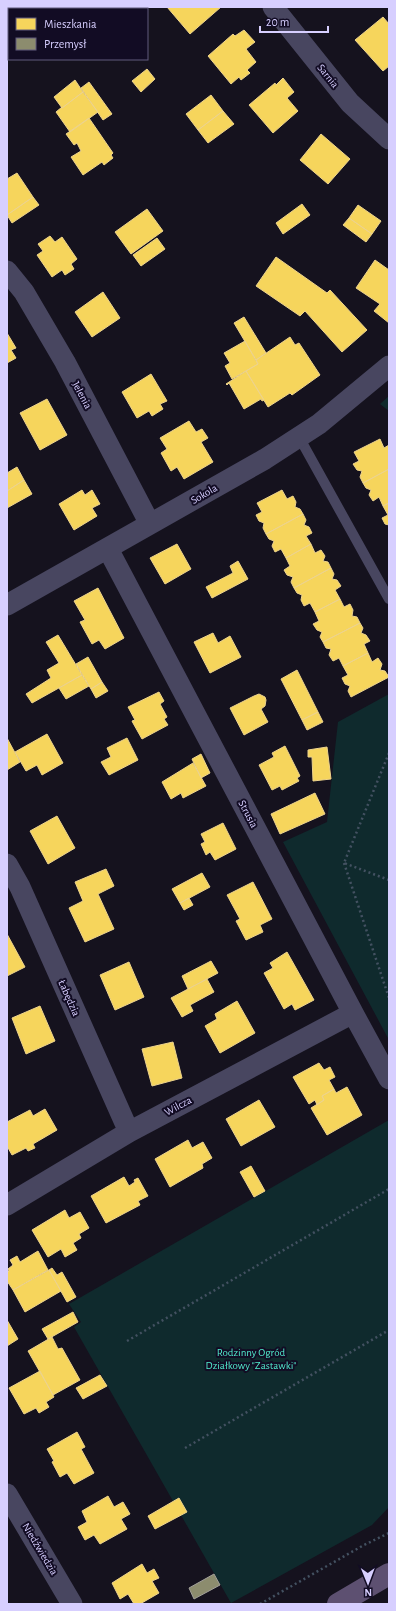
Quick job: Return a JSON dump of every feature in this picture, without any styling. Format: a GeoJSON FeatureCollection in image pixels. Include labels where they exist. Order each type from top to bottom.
{"type":"FeatureCollection","features":[{"type":"Feature","properties":{"kind":"main road"},"geometry":{"type":"LineString","coordinates":[[338,1604],[389,1574]]}},
{"type":"Feature","properties":{"kind":"street","name":"Sarnia"},"geometry":{"type":"LineString","coordinates":[[273,7],[350,103],[389,139]]}},
{"type":"Feature","properties":{"kind":"street","name":"Jelenia"},"geometry":{"type":"LineString","coordinates":[[7,271],[24,292],[65,362],[150,524]]}},
{"type":"Feature","properties":{"kind":"street","name":"Sokola"},"geometry":{"type":"LineString","coordinates":[[7,605],[108,549],[299,438],[319,424],[389,366]]}},
{"type":"Feature","properties":{"kind":"street","name":"Strusia"},"geometry":{"type":"LineString","coordinates":[[108,549],[389,1079]]}},
{"type":"Feature","properties":{"kind":"street","name":"Łabędzia"},"geometry":{"type":"LineString","coordinates":[[7,864],[20,887],[129,1132]]}},
{"type":"Feature","properties":{"kind":"street","name":"Wilcza"},"geometry":{"type":"LineString","coordinates":[[7,1205],[129,1132],[353,1013]]}},
{"type":"Feature","properties":{"kind":"street","name":"Niedźwiedzia"},"geometry":{"type":"LineString","coordinates":[[7,1494],[72,1604]]}},
{"type":"Feature","properties":{"kind":"lane"},"geometry":{"type":"LineString","coordinates":[[299,438],[389,599]]}},
{"type":"Feature","properties":{"kind":"path"},"geometry":{"type":"LineString","coordinates":[[389,753],[344,863],[389,998]]}},
{"type":"Feature","properties":{"kind":"path"},"geometry":{"type":"LineString","coordinates":[[344,863],[389,880]]}},
{"type":"Feature","properties":{"kind":"path"},"geometry":{"type":"LineString","coordinates":[[127,1341],[389,1189]]}},
{"type":"Feature","properties":{"kind":"path"},"geometry":{"type":"LineString","coordinates":[[186,1448],[389,1330]]}},
{"type":"Feature","properties":{"kind":"path"},"geometry":{"type":"LineString","coordinates":[[260,1604],[359,1548],[389,1533]]}},
{"type":"Feature","properties":{"kind":"green space"},"geometry":{"type":"Polygon","coordinates":[[[389,396],[389,411],[380,404],[389,396]]]}},
{"type":"Feature","properties":{"kind":"green space"},"geometry":{"type":"Polygon","coordinates":[[[389,694],[389,1040],[283,842],[327,822],[338,722],[389,694]]]}},
{"type":"Feature","properties":{"kind":"green space","name":"Rodzinny Ogród Działkowy \"Zastawki\""},"geometry":{"type":"Polygon","coordinates":[[[389,1120],[389,1507],[372,1525],[231,1603],[74,1327],[81,1322],[69,1304],[389,1120]]]}},
{"type":"Feature","properties":{"kind":"building: Mieszkania"},"geometry":{"type":"Polygon","coordinates":[[[167,7],[221,7],[190,34],[167,7]]]}},
{"type":"Feature","properties":{"kind":"building: Mieszkania"},"geometry":{"type":"Polygon","coordinates":[[[383,17],[389,24],[389,66],[383,71],[355,40],[383,17]]]}},
{"type":"Feature","properties":{"kind":"building: Mieszkania"},"geometry":{"type":"Polygon","coordinates":[[[244,30],[255,42],[246,49],[256,62],[247,70],[250,73],[241,80],[239,77],[231,84],[208,56],[233,34],[235,36],[244,30]]]}},
{"type":"Feature","properties":{"kind":"building: Mieszkania"},"geometry":{"type":"Polygon","coordinates":[[[147,69],[155,79],[141,92],[132,81],[147,69]]]}},
{"type":"Feature","properties":{"kind":"building: Mieszkania"},"geometry":{"type":"Polygon","coordinates":[[[283,78],[294,92],[287,98],[298,111],[273,133],[249,105],[283,78]]]}},
{"type":"Feature","properties":{"kind":"building: Mieszkania"},"geometry":{"type":"Polygon","coordinates":[[[75,80],[83,92],[62,108],[54,97],[75,80]]]}},
{"type":"Feature","properties":{"kind":"building: Mieszkania"},"geometry":{"type":"Polygon","coordinates":[[[89,82],[112,114],[103,120],[81,88],[89,82]]]}},
{"type":"Feature","properties":{"kind":"building: Mieszkania"},"geometry":{"type":"Polygon","coordinates":[[[83,92],[98,112],[70,132],[56,112],[83,92]]]}},
{"type":"Feature","properties":{"kind":"building: Mieszkania"},"geometry":{"type":"Polygon","coordinates":[[[211,95],[223,111],[198,130],[186,114],[211,95]]]}},
{"type":"Feature","properties":{"kind":"building: Mieszkania"},"geometry":{"type":"Polygon","coordinates":[[[223,111],[234,124],[208,143],[198,130],[223,111]]]}},
{"type":"Feature","properties":{"kind":"building: Mieszkania"},"geometry":{"type":"Polygon","coordinates":[[[89,118],[113,153],[111,155],[113,158],[104,165],[102,162],[83,175],[71,157],[81,151],[77,143],[74,145],[66,134],[89,118]]]}},
{"type":"Feature","properties":{"kind":"building: Mieszkania"},"geometry":{"type":"Polygon","coordinates":[[[321,134],[350,159],[328,184],[300,160],[321,134]]]}},
{"type":"Feature","properties":{"kind":"building: Mieszkania"},"geometry":{"type":"Polygon","coordinates":[[[17,173],[33,197],[7,215],[7,179],[17,173]]]}},
{"type":"Feature","properties":{"kind":"building: Mieszkania"},"geometry":{"type":"Polygon","coordinates":[[[33,197],[39,205],[12,223],[7,215],[33,197]]]}},
{"type":"Feature","properties":{"kind":"building: Mieszkania"},"geometry":{"type":"Polygon","coordinates":[[[302,204],[310,215],[283,234],[276,223],[302,204]]]}},
{"type":"Feature","properties":{"kind":"building: Mieszkania"},"geometry":{"type":"Polygon","coordinates":[[[358,205],[381,221],[372,234],[349,218],[358,205]]]}},
{"type":"Feature","properties":{"kind":"building: Mieszkania"},"geometry":{"type":"Polygon","coordinates":[[[147,209],[163,231],[131,254],[115,232],[147,209]]]}},
{"type":"Feature","properties":{"kind":"building: Mieszkania"},"geometry":{"type":"Polygon","coordinates":[[[349,218],[372,234],[366,242],[343,225],[349,218]]]}},
{"type":"Feature","properties":{"kind":"building: Mieszkania"},"geometry":{"type":"Polygon","coordinates":[[[50,236],[55,242],[62,237],[77,259],[71,264],[74,269],[65,275],[62,270],[52,277],[37,255],[43,251],[38,244],[50,236]]]}},
{"type":"Feature","properties":{"kind":"building: Mieszkania"},"geometry":{"type":"Polygon","coordinates":[[[157,238],[165,249],[141,266],[133,255],[157,238]]]}},
{"type":"Feature","properties":{"kind":"building: Mieszkania"},"geometry":{"type":"Polygon","coordinates":[[[276,257],[327,293],[330,290],[367,330],[342,352],[305,311],[300,316],[256,286],[276,257]]]}},
{"type":"Feature","properties":{"kind":"building: Mieszkania"},"geometry":{"type":"Polygon","coordinates":[[[375,260],[389,270],[389,323],[374,311],[380,304],[356,288],[375,260]]]}},
{"type":"Feature","properties":{"kind":"building: Mieszkania"},"geometry":{"type":"Polygon","coordinates":[[[103,292],[120,318],[92,337],[75,312],[103,292]]]}},
{"type":"Feature","properties":{"kind":"building: Mieszkania"},"geometry":{"type":"Polygon","coordinates":[[[244,317],[266,353],[256,360],[234,323],[244,317]]]}},
{"type":"Feature","properties":{"kind":"building: Mieszkania"},"geometry":{"type":"Polygon","coordinates":[[[7,333],[16,348],[11,350],[16,358],[7,363],[7,333]]]}},
{"type":"Feature","properties":{"kind":"building: Mieszkania"},"geometry":{"type":"Polygon","coordinates":[[[290,337],[295,345],[299,343],[320,375],[292,395],[290,393],[268,407],[246,371],[258,364],[256,360],[290,337]]]}},
{"type":"Feature","properties":{"kind":"building: Mieszkania"},"geometry":{"type":"Polygon","coordinates":[[[245,341],[258,364],[232,379],[225,366],[230,363],[224,353],[245,341]]]}},
{"type":"Feature","properties":{"kind":"building: Mieszkania"},"geometry":{"type":"Polygon","coordinates":[[[246,371],[264,400],[262,401],[261,399],[244,409],[229,383],[227,385],[226,384],[246,371]]]}},
{"type":"Feature","properties":{"kind":"building: Mieszkania"},"geometry":{"type":"Polygon","coordinates":[[[151,374],[167,401],[160,404],[163,409],[152,416],[149,411],[137,418],[122,392],[151,374]]]}},
{"type":"Feature","properties":{"kind":"building: Mieszkania"},"geometry":{"type":"Polygon","coordinates":[[[47,399],[67,435],[40,450],[20,413],[47,399]]]}},
{"type":"Feature","properties":{"kind":"building: Mieszkania"},"geometry":{"type":"Polygon","coordinates":[[[189,421],[196,432],[202,429],[208,438],[201,442],[213,462],[184,479],[177,467],[171,471],[161,453],[167,449],[160,438],[189,421]]]}},
{"type":"Feature","properties":{"kind":"building: Mieszkania"},"geometry":{"type":"Polygon","coordinates":[[[380,439],[384,448],[389,445],[389,469],[363,483],[360,477],[362,471],[357,470],[353,464],[359,461],[354,452],[380,439]]]}},
{"type":"Feature","properties":{"kind":"building: Mieszkania"},"geometry":{"type":"Polygon","coordinates":[[[17,467],[24,480],[7,491],[7,473],[17,467]]]}},
{"type":"Feature","properties":{"kind":"building: Mieszkania"},"geometry":{"type":"Polygon","coordinates":[[[389,469],[389,503],[383,506],[379,497],[373,501],[369,495],[371,490],[366,488],[363,483],[389,469]]]}},
{"type":"Feature","properties":{"kind":"building: Mieszkania"},"geometry":{"type":"Polygon","coordinates":[[[24,480],[32,494],[7,508],[7,491],[24,480]]]}},
{"type":"Feature","properties":{"kind":"building: Mieszkania"},"geometry":{"type":"Polygon","coordinates":[[[82,490],[85,495],[92,490],[100,504],[92,508],[97,516],[74,530],[59,504],[82,490]]]}},
{"type":"Feature","properties":{"kind":"building: Mieszkania"},"geometry":{"type":"Polygon","coordinates":[[[282,490],[287,499],[293,496],[296,502],[295,507],[300,509],[303,514],[266,534],[263,528],[264,523],[259,521],[256,515],[262,512],[257,503],[282,490]]]}},
{"type":"Feature","properties":{"kind":"building: Mieszkania"},"geometry":{"type":"Polygon","coordinates":[[[389,503],[389,525],[385,524],[382,518],[388,515],[383,506],[389,503]]]}},
{"type":"Feature","properties":{"kind":"building: Mieszkania"},"geometry":{"type":"Polygon","coordinates":[[[303,514],[306,520],[304,525],[309,527],[312,533],[306,536],[311,544],[286,558],[281,549],[275,552],[272,546],[274,541],[269,539],[266,534],[303,514]]]}},
{"type":"Feature","properties":{"kind":"building: Mieszkania"},"geometry":{"type":"Polygon","coordinates":[[[177,544],[191,569],[165,584],[150,558],[177,544]]]}},
{"type":"Feature","properties":{"kind":"building: Mieszkania"},"geometry":{"type":"Polygon","coordinates":[[[311,544],[315,553],[321,550],[325,556],[323,561],[328,562],[331,568],[294,588],[291,582],[293,577],[287,575],[284,570],[290,566],[286,558],[311,544]]]}},
{"type":"Feature","properties":{"kind":"building: Mieszkania"},"geometry":{"type":"Polygon","coordinates":[[[238,561],[248,579],[212,598],[206,587],[233,573],[230,566],[238,561]]]}},
{"type":"Feature","properties":{"kind":"building: Mieszkania"},"geometry":{"type":"Polygon","coordinates":[[[331,568],[334,574],[332,579],[337,580],[341,586],[335,590],[340,599],[315,612],[310,603],[304,606],[301,600],[302,595],[297,593],[294,588],[331,568]]]}},
{"type":"Feature","properties":{"kind":"building: Mieszkania"},"geometry":{"type":"Polygon","coordinates":[[[98,588],[124,638],[105,649],[99,640],[92,644],[80,622],[85,620],[74,601],[98,588]]]}},
{"type":"Feature","properties":{"kind":"building: Mieszkania"},"geometry":{"type":"Polygon","coordinates":[[[340,599],[344,607],[350,604],[353,610],[352,616],[357,617],[360,623],[323,642],[320,637],[322,632],[317,630],[313,624],[319,621],[315,612],[340,599]]]}},
{"type":"Feature","properties":{"kind":"building: Mieszkania"},"geometry":{"type":"Polygon","coordinates":[[[360,623],[363,628],[361,633],[366,635],[370,641],[364,644],[368,653],[343,666],[339,658],[333,661],[329,655],[331,649],[326,648],[323,642],[360,623]]]}},
{"type":"Feature","properties":{"kind":"building: Mieszkania"},"geometry":{"type":"Polygon","coordinates":[[[213,633],[218,643],[230,636],[241,657],[210,673],[194,642],[213,633]]]}},
{"type":"Feature","properties":{"kind":"building: Mieszkania"},"geometry":{"type":"Polygon","coordinates":[[[58,635],[82,675],[32,703],[26,694],[51,678],[47,670],[59,663],[46,642],[58,635]]]}},
{"type":"Feature","properties":{"kind":"building: Mieszkania"},"geometry":{"type":"Polygon","coordinates":[[[368,653],[372,662],[378,658],[382,664],[380,670],[385,671],[389,677],[351,697],[348,691],[350,686],[345,684],[342,678],[348,675],[343,666],[368,653]]]}},
{"type":"Feature","properties":{"kind":"building: Mieszkania"},"geometry":{"type":"Polygon","coordinates":[[[88,657],[102,682],[91,689],[76,664],[88,657]]]}},
{"type":"Feature","properties":{"kind":"building: Mieszkania"},"geometry":{"type":"Polygon","coordinates":[[[297,670],[318,712],[302,720],[281,679],[297,670]]]}},
{"type":"Feature","properties":{"kind":"building: Mieszkania"},"geometry":{"type":"Polygon","coordinates":[[[82,675],[89,686],[66,699],[59,688],[82,675]]]}},
{"type":"Feature","properties":{"kind":"building: Mieszkania"},"geometry":{"type":"Polygon","coordinates":[[[102,682],[108,691],[96,698],[91,689],[102,682]]]}},
{"type":"Feature","properties":{"kind":"building: Mieszkania"},"geometry":{"type":"Polygon","coordinates":[[[159,692],[164,701],[160,704],[167,717],[164,719],[168,725],[142,739],[132,721],[135,720],[128,707],[159,692]]]}},
{"type":"Feature","properties":{"kind":"building: Mieszkania"},"geometry":{"type":"Polygon","coordinates":[[[259,694],[265,697],[266,700],[265,706],[261,709],[268,722],[244,735],[230,708],[259,694]]]}},
{"type":"Feature","properties":{"kind":"building: Mieszkania"},"geometry":{"type":"Polygon","coordinates":[[[318,712],[323,722],[307,730],[302,720],[318,712]]]}},
{"type":"Feature","properties":{"kind":"building: Mieszkania"},"geometry":{"type":"Polygon","coordinates":[[[47,734],[63,763],[42,775],[37,765],[26,771],[15,752],[47,734]]]}},
{"type":"Feature","properties":{"kind":"building: Mieszkania"},"geometry":{"type":"Polygon","coordinates":[[[7,738],[20,762],[7,770],[7,738]]]}},
{"type":"Feature","properties":{"kind":"building: Mieszkania"},"geometry":{"type":"Polygon","coordinates":[[[127,738],[138,760],[109,775],[101,762],[111,757],[107,748],[127,738]]]}},
{"type":"Feature","properties":{"kind":"building: Mieszkania"},"geometry":{"type":"Polygon","coordinates":[[[285,746],[300,776],[297,778],[299,781],[282,790],[280,786],[272,790],[259,765],[274,757],[272,753],[285,746]]]}},
{"type":"Feature","properties":{"kind":"building: Mieszkania"},"geometry":{"type":"Polygon","coordinates":[[[327,747],[331,779],[313,781],[312,757],[308,757],[308,750],[327,747]]]}},
{"type":"Feature","properties":{"kind":"building: Mieszkania"},"geometry":{"type":"Polygon","coordinates":[[[201,754],[210,773],[201,778],[192,759],[201,754]]]}},
{"type":"Feature","properties":{"kind":"building: Mieszkania"},"geometry":{"type":"Polygon","coordinates":[[[193,763],[206,786],[183,798],[181,793],[171,799],[162,782],[193,763]]]}},
{"type":"Feature","properties":{"kind":"building: Mieszkania"},"geometry":{"type":"Polygon","coordinates":[[[315,793],[325,814],[280,834],[271,814],[315,793]]]}},
{"type":"Feature","properties":{"kind":"building: Mieszkania"},"geometry":{"type":"Polygon","coordinates":[[[57,816],[75,848],[48,864],[30,831],[57,816]]]}},
{"type":"Feature","properties":{"kind":"building: Mieszkania"},"geometry":{"type":"Polygon","coordinates":[[[223,823],[236,849],[215,860],[210,852],[206,855],[201,844],[205,842],[201,834],[223,823]]]}},
{"type":"Feature","properties":{"kind":"building: Mieszkania"},"geometry":{"type":"Polygon","coordinates":[[[106,869],[114,886],[98,894],[114,929],[85,942],[69,908],[83,901],[75,882],[106,869]]]}},
{"type":"Feature","properties":{"kind":"building: Mieszkania"},"geometry":{"type":"Polygon","coordinates":[[[202,873],[210,887],[180,903],[172,889],[202,873]]]}},
{"type":"Feature","properties":{"kind":"building: Mieszkania"},"geometry":{"type":"Polygon","coordinates":[[[253,882],[272,919],[260,925],[263,932],[246,940],[236,921],[240,919],[227,895],[253,882]]]}},
{"type":"Feature","properties":{"kind":"building: Mieszkania"},"geometry":{"type":"Polygon","coordinates":[[[189,898],[193,905],[184,910],[180,903],[189,898]]]}},
{"type":"Feature","properties":{"kind":"building: Mieszkania"},"geometry":{"type":"Polygon","coordinates":[[[7,934],[25,967],[7,976],[7,934]]]}},
{"type":"Feature","properties":{"kind":"building: Mieszkania"},"geometry":{"type":"Polygon","coordinates":[[[287,952],[314,1000],[295,1010],[292,1004],[284,1009],[264,973],[273,968],[270,963],[287,952]]]}},
{"type":"Feature","properties":{"kind":"building: Mieszkania"},"geometry":{"type":"Polygon","coordinates":[[[211,961],[218,973],[188,989],[182,976],[211,961]]]}},
{"type":"Feature","properties":{"kind":"building: Mieszkania"},"geometry":{"type":"Polygon","coordinates":[[[129,962],[144,997],[115,1010],[100,975],[129,962]]]}},
{"type":"Feature","properties":{"kind":"building: Mieszkania"},"geometry":{"type":"Polygon","coordinates":[[[207,979],[214,992],[190,1005],[193,1011],[182,1017],[171,998],[207,979]]]}},
{"type":"Feature","properties":{"kind":"building: Mieszkania"},"geometry":{"type":"Polygon","coordinates":[[[237,1001],[255,1033],[220,1053],[205,1026],[217,1019],[215,1014],[237,1001]]]}},
{"type":"Feature","properties":{"kind":"building: Mieszkania"},"geometry":{"type":"Polygon","coordinates":[[[40,1006],[55,1041],[26,1054],[12,1018],[40,1006]]]}},
{"type":"Feature","properties":{"kind":"building: Mieszkania"},"geometry":{"type":"Polygon","coordinates":[[[173,1042],[182,1078],[152,1086],[142,1049],[173,1042]]]}},
{"type":"Feature","properties":{"kind":"building: Mieszkania"},"geometry":{"type":"Polygon","coordinates":[[[319,1063],[324,1070],[330,1067],[335,1077],[329,1080],[334,1089],[322,1096],[324,1100],[317,1105],[315,1100],[309,1104],[293,1077],[319,1063]]]}},
{"type":"Feature","properties":{"kind":"building: Mieszkania"},"geometry":{"type":"Polygon","coordinates":[[[347,1087],[362,1115],[327,1135],[311,1108],[324,1100],[322,1096],[334,1089],[336,1093],[347,1087]]]}},
{"type":"Feature","properties":{"kind":"building: Mieszkania"},"geometry":{"type":"Polygon","coordinates":[[[259,1100],[275,1127],[241,1146],[226,1119],[259,1100]]]}},
{"type":"Feature","properties":{"kind":"building: Mieszkania"},"geometry":{"type":"Polygon","coordinates":[[[45,1109],[57,1130],[33,1144],[35,1148],[28,1151],[26,1148],[12,1155],[7,1146],[7,1122],[30,1110],[33,1116],[45,1109]]]}},
{"type":"Feature","properties":{"kind":"building: Mieszkania"},"geometry":{"type":"Polygon","coordinates":[[[188,1140],[192,1148],[203,1142],[212,1158],[202,1164],[203,1168],[170,1187],[155,1159],[188,1140]]]}},
{"type":"Feature","properties":{"kind":"building: Mieszkania"},"geometry":{"type":"Polygon","coordinates":[[[251,1166],[265,1191],[254,1197],[240,1172],[251,1166]]]}},
{"type":"Feature","properties":{"kind":"building: Mieszkania"},"geometry":{"type":"Polygon","coordinates":[[[124,1177],[129,1186],[138,1178],[148,1196],[138,1201],[140,1205],[106,1223],[91,1196],[124,1177]]]}},
{"type":"Feature","properties":{"kind":"building: Mieszkania"},"geometry":{"type":"Polygon","coordinates":[[[65,1210],[69,1218],[80,1212],[89,1228],[79,1234],[81,1238],[73,1243],[77,1250],[65,1257],[61,1249],[48,1257],[32,1230],[65,1210]]]}},
{"type":"Feature","properties":{"kind":"building: Mieszkania"},"geometry":{"type":"Polygon","coordinates":[[[38,1251],[48,1270],[13,1290],[7,1281],[8,1269],[13,1265],[10,1260],[17,1256],[20,1262],[38,1251]]]}},
{"type":"Feature","properties":{"kind":"building: Mieszkania"},"geometry":{"type":"Polygon","coordinates":[[[52,1268],[57,1275],[62,1272],[76,1297],[67,1302],[49,1270],[52,1268]]]}},
{"type":"Feature","properties":{"kind":"building: Mieszkania"},"geometry":{"type":"Polygon","coordinates":[[[49,1270],[61,1291],[25,1312],[13,1290],[49,1270]]]}},
{"type":"Feature","properties":{"kind":"building: Mieszkania"},"geometry":{"type":"Polygon","coordinates":[[[73,1312],[78,1322],[48,1339],[42,1329],[73,1312]]]}},
{"type":"Feature","properties":{"kind":"building: Mieszkania"},"geometry":{"type":"Polygon","coordinates":[[[7,1320],[18,1339],[7,1346],[7,1320]]]}},
{"type":"Feature","properties":{"kind":"building: Mieszkania"},"geometry":{"type":"Polygon","coordinates":[[[52,1337],[58,1349],[62,1348],[80,1380],[53,1395],[28,1351],[52,1337]]]}},
{"type":"Feature","properties":{"kind":"building: Mieszkania"},"geometry":{"type":"Polygon","coordinates":[[[40,1371],[54,1397],[46,1402],[49,1407],[39,1413],[36,1408],[24,1414],[9,1388],[40,1371]]]}},
{"type":"Feature","properties":{"kind":"building: Mieszkania"},"geometry":{"type":"Polygon","coordinates":[[[100,1375],[107,1386],[83,1399],[76,1388],[100,1375]]]}},
{"type":"Feature","properties":{"kind":"building: Mieszkania"},"geometry":{"type":"Polygon","coordinates":[[[77,1432],[85,1447],[81,1449],[94,1473],[74,1484],[67,1473],[60,1477],[52,1462],[54,1461],[47,1449],[77,1432]]]}},
{"type":"Feature","properties":{"kind":"building: Mieszkania"},"geometry":{"type":"Polygon","coordinates":[[[108,1496],[114,1507],[123,1502],[130,1514],[121,1519],[127,1529],[100,1544],[94,1535],[85,1540],[78,1527],[87,1522],[82,1511],[108,1496]]]}},
{"type":"Feature","properties":{"kind":"building: Mieszkania"},"geometry":{"type":"Polygon","coordinates":[[[179,1498],[187,1512],[155,1529],[148,1516],[179,1498]]]}},
{"type":"Feature","properties":{"kind":"building: Mieszkania"},"geometry":{"type":"Polygon","coordinates":[[[142,1564],[147,1573],[154,1569],[159,1578],[152,1581],[159,1593],[140,1604],[134,1604],[128,1594],[120,1599],[112,1583],[142,1564]]]}},
{"type":"Feature","properties":{"kind":"building: Przemysł"},"geometry":{"type":"Polygon","coordinates":[[[214,1574],[220,1585],[194,1599],[189,1588],[214,1574]]]}}]}
